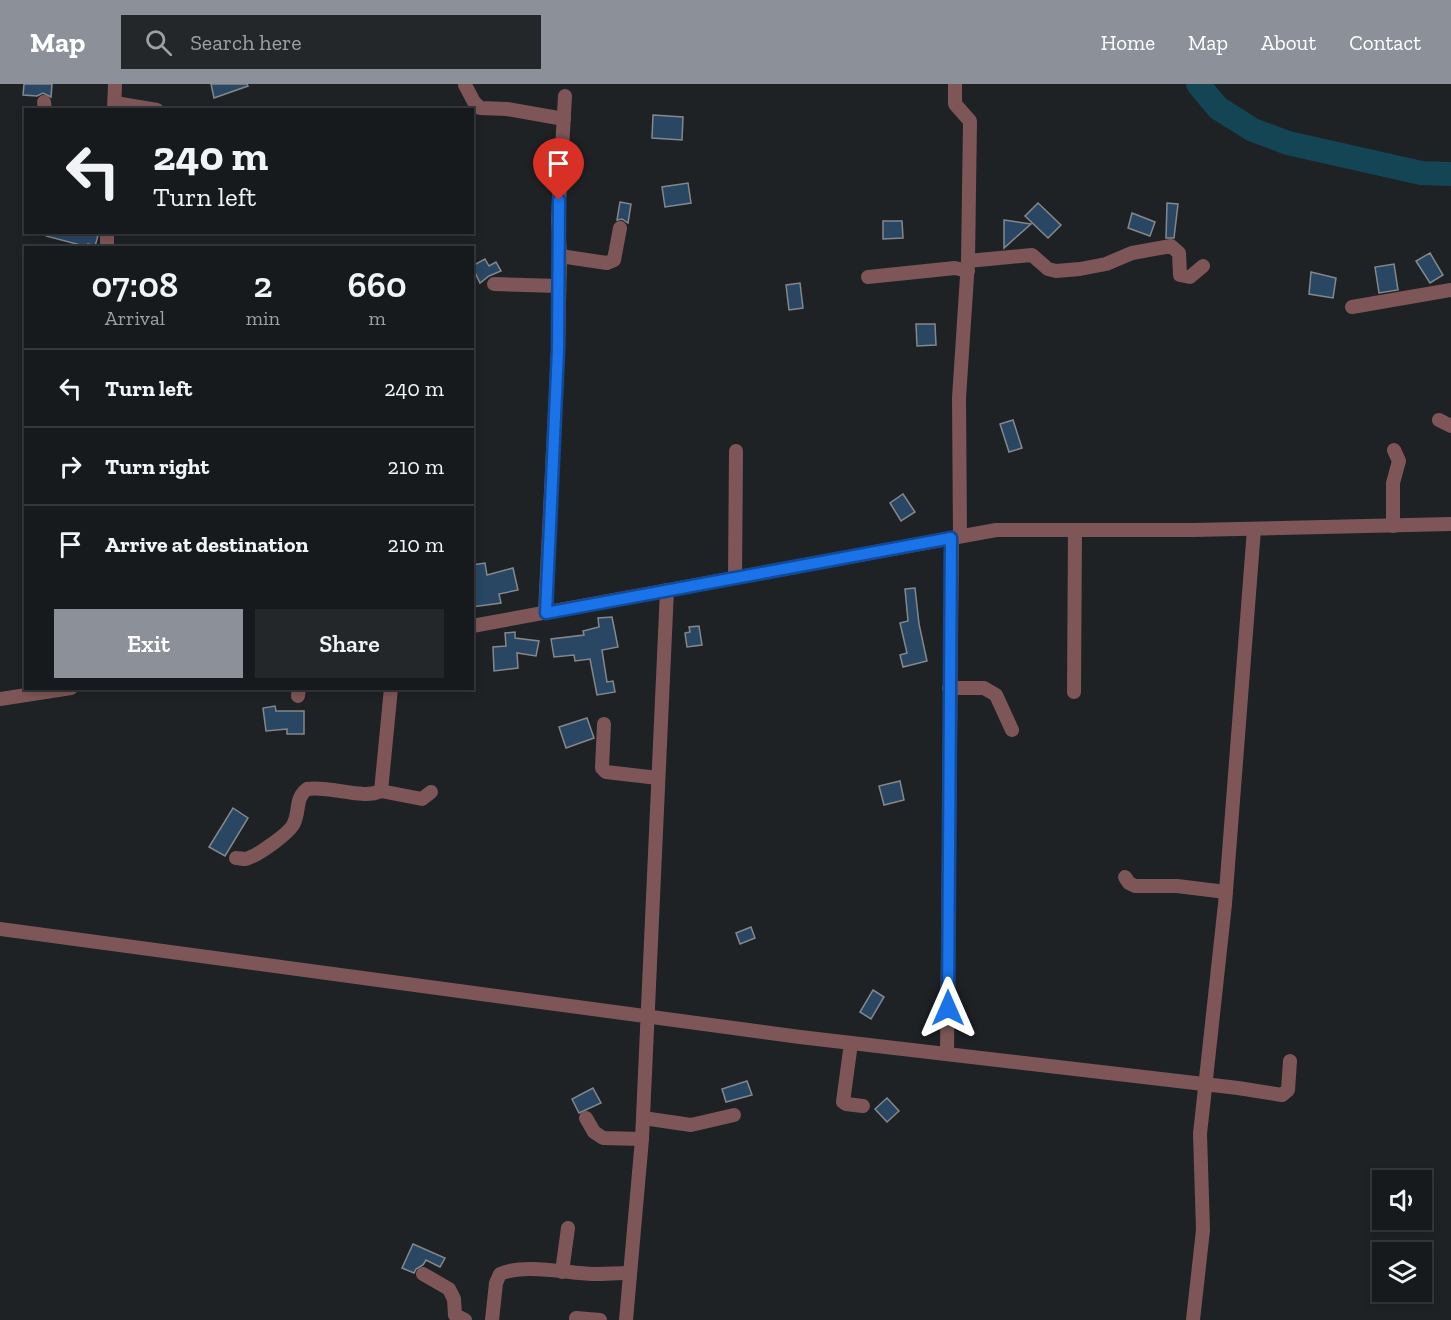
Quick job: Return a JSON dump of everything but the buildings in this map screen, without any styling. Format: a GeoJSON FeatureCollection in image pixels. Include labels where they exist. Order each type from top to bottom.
{"type":"FeatureCollection","features":[{"type":"Feature","properties":{"kind":"street"},"geometry":{"type":"LineString","coordinates":[[115,84],[114,106],[136,108]]}},
{"type":"Feature","properties":{"kind":"street"},"geometry":{"type":"LineString","coordinates":[[947,1053],[950,688],[959,398],[968,266],[970,121],[956,104],[955,84]]}},
{"type":"Feature","properties":{"kind":"street"},"geometry":{"type":"LineString","coordinates":[[465,85],[480,108],[507,109],[564,119]]}},
{"type":"Feature","properties":{"kind":"street"},"geometry":{"type":"LineString","coordinates":[[546,613],[558,350],[560,256],[558,220],[565,96]]}},
{"type":"Feature","properties":{"kind":"street"},"geometry":{"type":"LineString","coordinates":[[560,256],[607,263],[614,260],[620,228]]}},
{"type":"Feature","properties":{"kind":"street"},"geometry":{"type":"LineString","coordinates":[[867,277],[942,270],[1032,255],[1048,269],[1056,271],[1080,269],[1106,264],[1132,253],[1171,246],[1179,253],[1180,275],[1190,277],[1203,266]]}},
{"type":"Feature","properties":{"kind":"street"},"geometry":{"type":"LineString","coordinates":[[494,284],[559,286]]}},
{"type":"Feature","properties":{"kind":"street"},"geometry":{"type":"LineString","coordinates":[[1352,307],[1451,290]]}},
{"type":"Feature","properties":{"kind":"street"},"geometry":{"type":"LineString","coordinates":[[1393,526],[1394,483],[1399,461],[1394,450]]}},
{"type":"Feature","properties":{"kind":"street"},"geometry":{"type":"LineString","coordinates":[[735,578],[736,451]]}},
{"type":"Feature","properties":{"kind":"street"},"geometry":{"type":"LineString","coordinates":[[474,626],[996,530],[1254,529],[1451,524]]}},
{"type":"Feature","properties":{"kind":"street"},"geometry":{"type":"LineString","coordinates":[[1193,1320],[1203,1230],[1200,1134],[1226,892],[1254,529]]}},
{"type":"Feature","properties":{"kind":"street"},"geometry":{"type":"LineString","coordinates":[[1074,692],[1075,530]]}},
{"type":"Feature","properties":{"kind":"street"},"geometry":{"type":"LineString","coordinates":[[626,1320],[642,1139],[667,590]]}},
{"type":"Feature","properties":{"kind":"street"},"geometry":{"type":"LineString","coordinates":[[950,688],[984,688],[996,695],[1011,730]]}},
{"type":"Feature","properties":{"kind":"street"},"geometry":{"type":"LineString","coordinates":[[0,699],[58,690]]}},
{"type":"Feature","properties":{"kind":"street"},"geometry":{"type":"LineString","coordinates":[[381,791],[391,690]]}},
{"type":"Feature","properties":{"kind":"street"},"geometry":{"type":"LineString","coordinates":[[604,724],[602,768],[606,772],[658,778]]}},
{"type":"Feature","properties":{"kind":"street"},"geometry":{"type":"LineString","coordinates":[[236,858],[245,859],[255,855],[286,834],[293,826],[298,799],[307,789],[319,787],[372,794],[381,791],[422,799],[431,792]]}},
{"type":"Feature","properties":{"kind":"street"},"geometry":{"type":"LineString","coordinates":[[1125,877],[1135,886],[1177,886],[1226,892]]}},
{"type":"Feature","properties":{"kind":"street"},"geometry":{"type":"LineString","coordinates":[[0,929],[851,1043],[1282,1095],[1288,1090],[1290,1061]]}},
{"type":"Feature","properties":{"kind":"street"},"geometry":{"type":"LineString","coordinates":[[851,1043],[843,1102],[863,1106]]}},
{"type":"Feature","properties":{"kind":"street"},"geometry":{"type":"LineString","coordinates":[[643,1118],[691,1125],[734,1115]]}},
{"type":"Feature","properties":{"kind":"street"},"geometry":{"type":"LineString","coordinates":[[586,1118],[594,1132],[603,1138],[642,1139]]}},
{"type":"Feature","properties":{"kind":"street"},"geometry":{"type":"LineString","coordinates":[[562,1272],[568,1228]]}},
{"type":"Feature","properties":{"kind":"street"},"geometry":{"type":"LineString","coordinates":[[492,1320],[496,1283],[500,1274],[508,1270],[528,1269],[596,1274],[630,1273]]}},
{"type":"Feature","properties":{"kind":"street"},"geometry":{"type":"LineString","coordinates":[[423,1274],[449,1289],[454,1299],[455,1315],[465,1320]]}},
{"type":"Feature","properties":{"kind":"street"},"geometry":{"type":"LineString","coordinates":[[576,1318],[600,1320]]}},
{"type":"Feature","properties":{"kind":"waterway"},"geometry":{"type":"LineString","coordinates":[[1198,84],[1218,108],[1253,130],[1288,143],[1421,173],[1451,174]]}},
{"type":"Feature","properties":{"kind":"route"},"geometry":{"type":"LineString","coordinates":[[559,200],[558,350],[546,613],[951,538],[948,1008]]}}]}
